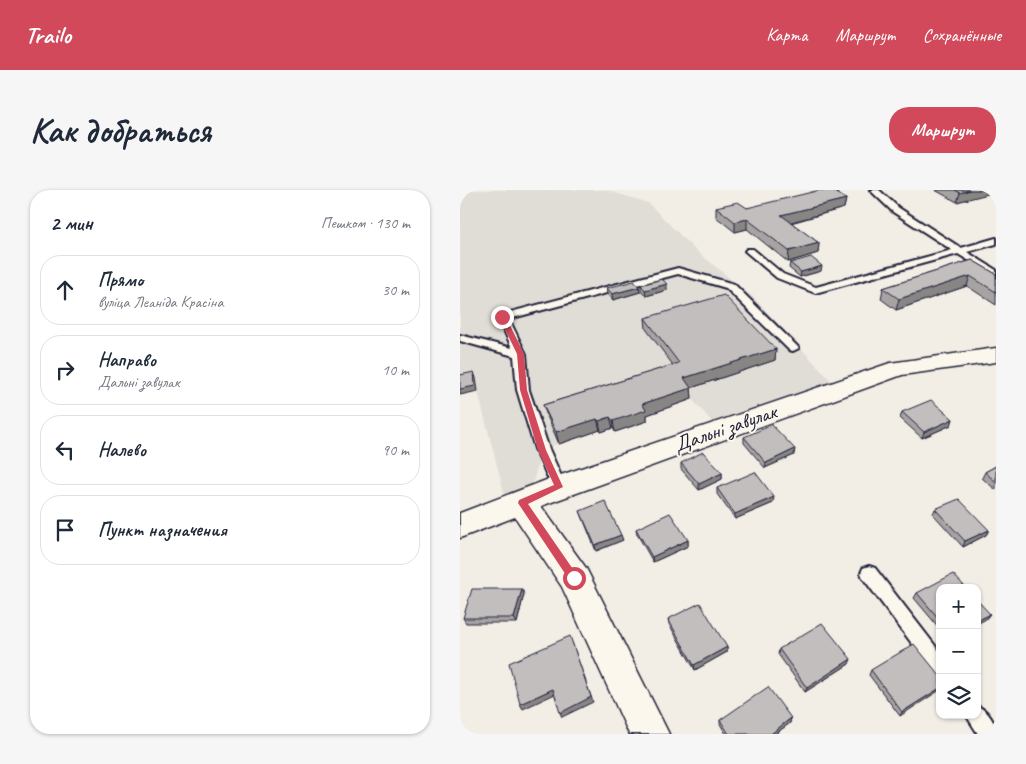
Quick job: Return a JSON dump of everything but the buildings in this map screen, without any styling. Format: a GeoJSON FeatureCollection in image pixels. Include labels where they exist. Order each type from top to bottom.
{"type":"FeatureCollection","features":[{"type":"Feature","properties":{"kind":"street","name":"Дальні завулак"},"geometry":{"type":"LineString","coordinates":[[460,526],[559,487],[898,368],[996,355]]}},
{"type":"Feature","properties":{"kind":"street"},"geometry":{"type":"LineString","coordinates":[[522,503],[574,578],[649,734]]}},
{"type":"Feature","properties":{"kind":"lane"},"geometry":{"type":"LineString","coordinates":[[874,190],[896,210],[996,274]]}},
{"type":"Feature","properties":{"kind":"lane"},"geometry":{"type":"LineString","coordinates":[[750,251],[780,276],[814,290],[996,241]]}},
{"type":"Feature","properties":{"kind":"lane"},"geometry":{"type":"LineString","coordinates":[[559,487],[542,450],[523,390],[520,354],[502,317],[678,271],[730,286],[793,348]]}},
{"type":"Feature","properties":{"kind":"lane"},"geometry":{"type":"LineString","coordinates":[[460,338],[520,354]]}},
{"type":"Feature","properties":{"kind":"lane"},"geometry":{"type":"LineString","coordinates":[[869,573],[936,662]]}},
{"type":"Feature","properties":{"kind":"lane"},"geometry":{"type":"LineString","coordinates":[[979,719],[990,734]]}},
{"type":"Feature","properties":{"kind":"shaded area"},"geometry":{"type":"Polygon","coordinates":[[[460,190],[606,190],[648,203],[695,250],[753,297],[835,385],[817,392],[807,391],[793,396],[784,403],[715,425],[692,399],[644,416],[647,421],[615,432],[612,428],[601,432],[600,430],[542,449],[532,486],[505,496],[478,392],[460,395],[460,190]]]}},
{"type":"Feature","properties":{"kind":"route"},"geometry":{"type":"LineString","coordinates":[[502,317],[520,354],[523,390],[542,450],[559,487],[522,503],[574,578]]}}]}
